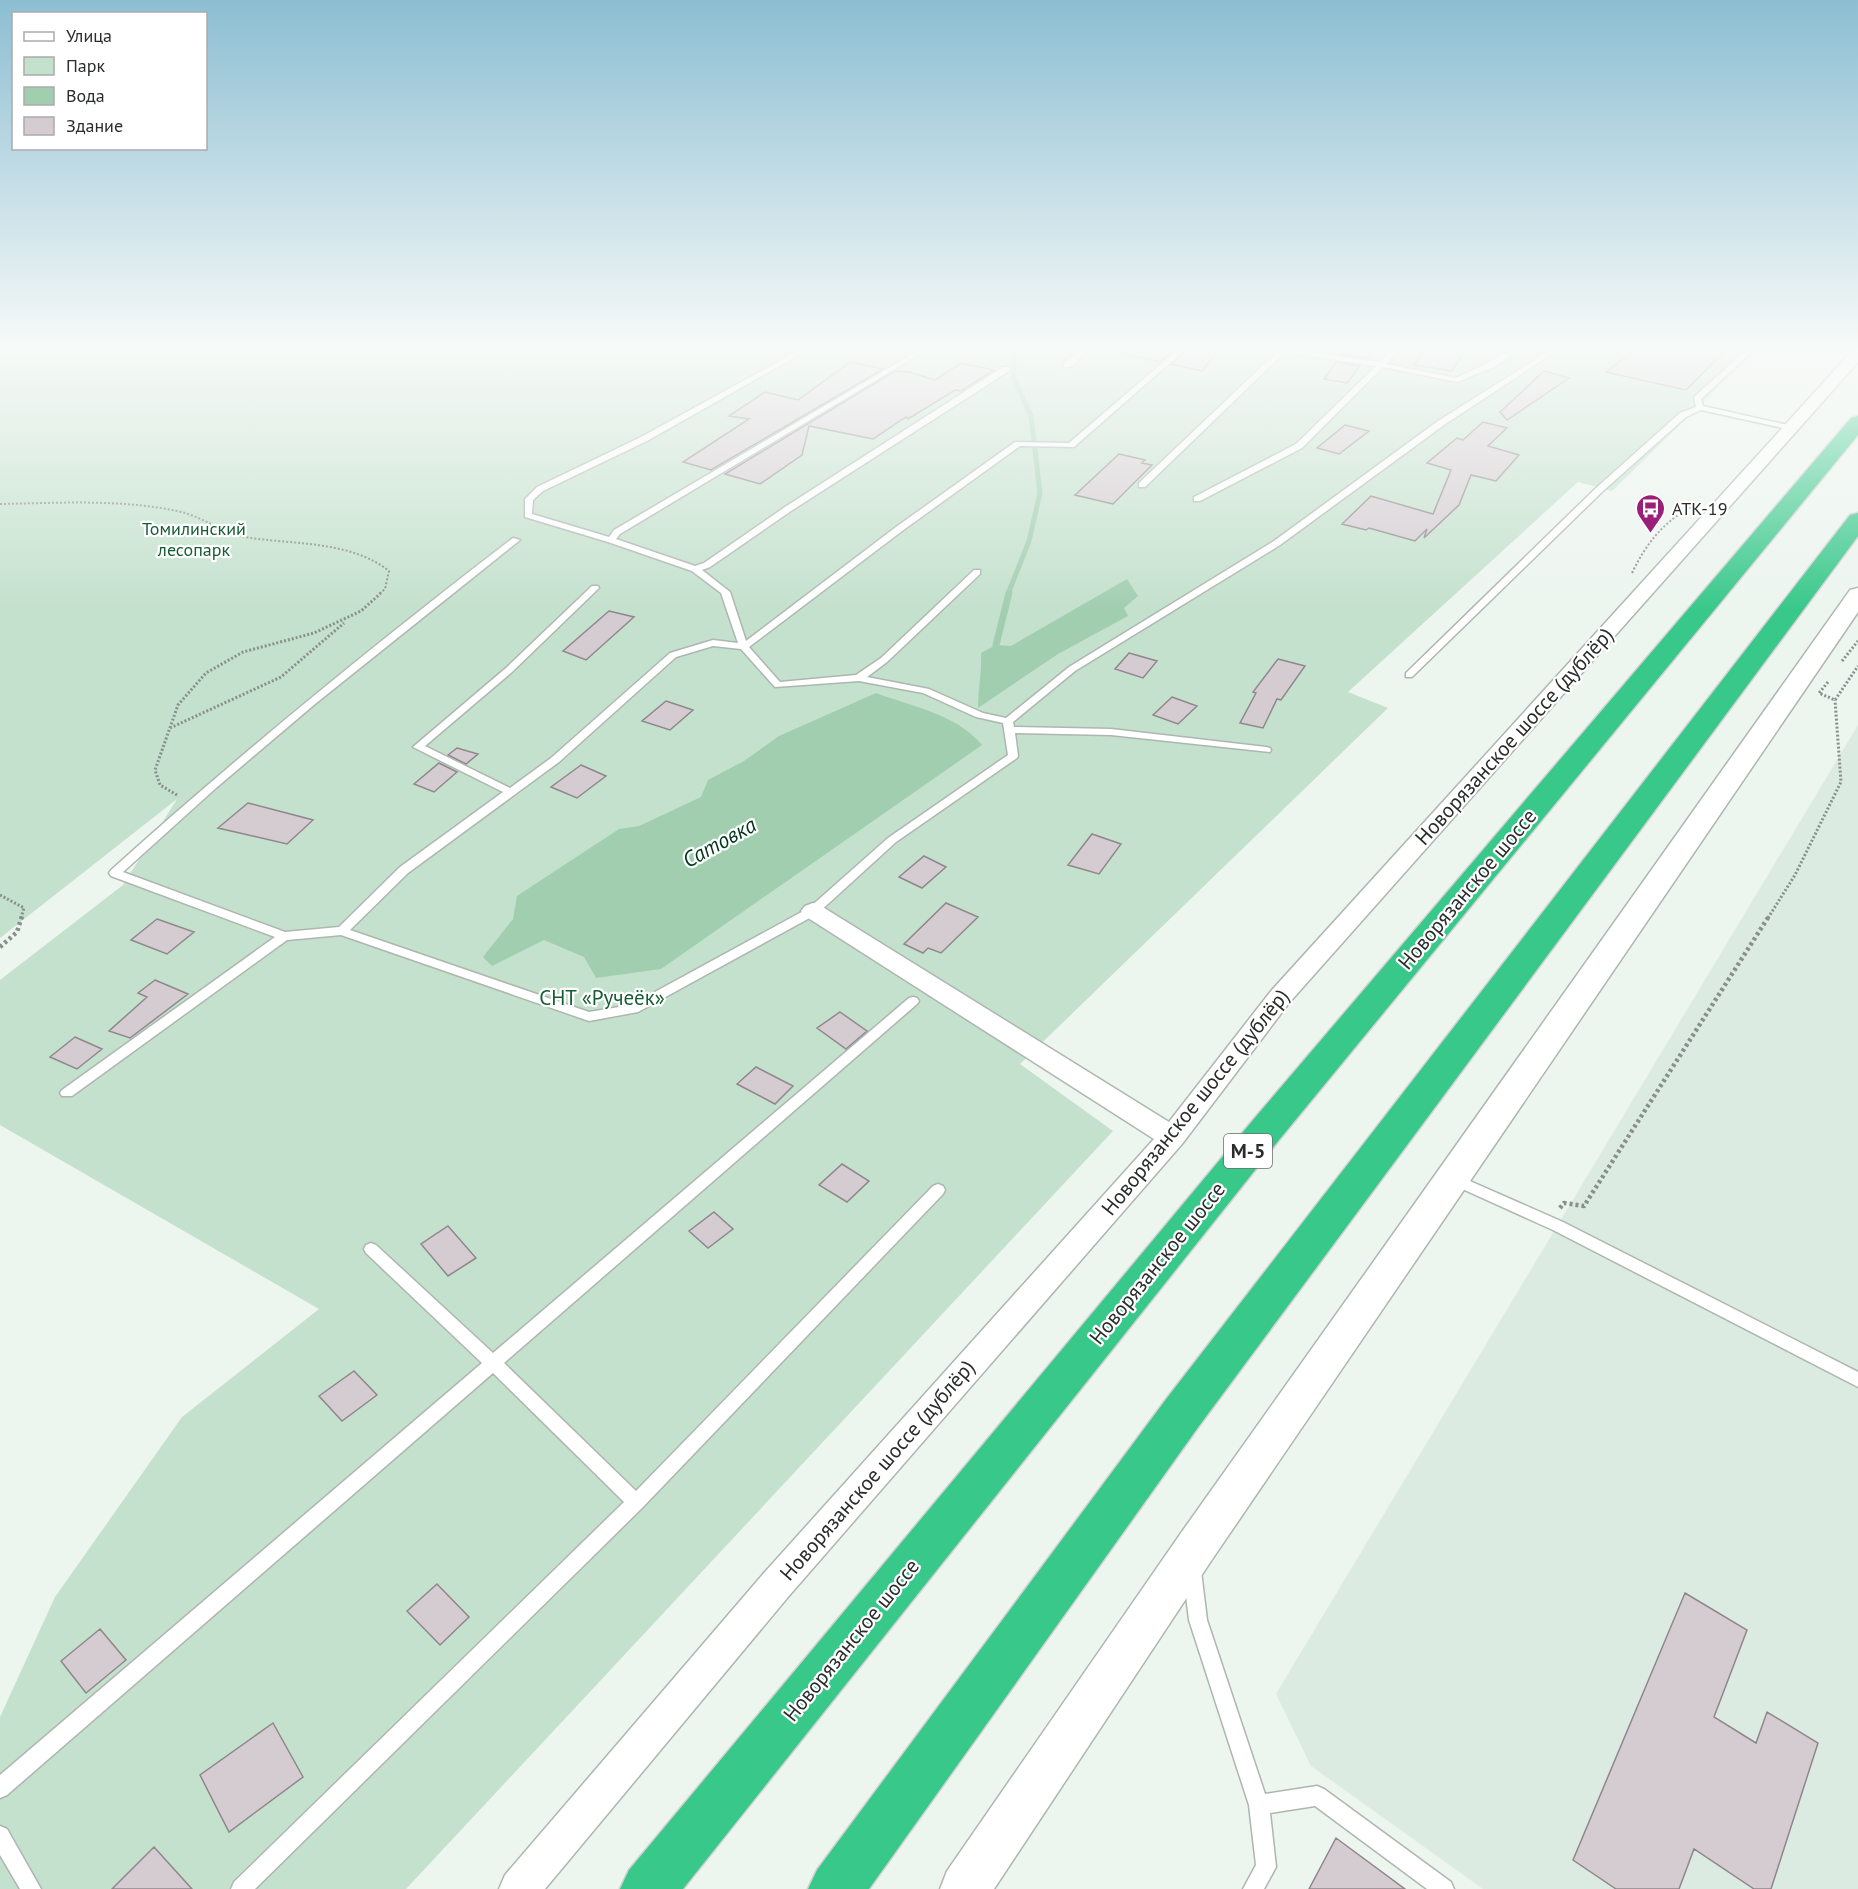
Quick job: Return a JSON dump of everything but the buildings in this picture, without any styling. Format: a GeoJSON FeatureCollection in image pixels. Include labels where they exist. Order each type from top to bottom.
{"type":"FeatureCollection","features":[{"type":"Feature","properties":{"kind":"highway","name":"Новорязанское шоссе"},"geometry":{"type":"LineString","coordinates":[[648,1889],[1266,1130],[1848,434]]}},
{"type":"Feature","properties":{"kind":"highway"},"geometry":{"type":"LineString","coordinates":[[836,1889],[1184,1412],[1858,520]]}},
{"type":"Feature","properties":{"kind":"street","name":"Новорязанское шоссе (дублёр)"},"geometry":{"type":"LineString","coordinates":[[519,1889],[776,1585],[1172,1137],[1280,997],[1783,434]]}},
{"type":"Feature","properties":{"kind":"street"},"geometry":{"type":"LineString","coordinates":[[965,1889],[1196,1547],[1858,595]]}},
{"type":"Feature","properties":{"kind":"street"},"geometry":{"type":"LineString","coordinates":[[813,911],[1172,1137]]}},
{"type":"Feature","properties":{"kind":"lane"},"geometry":{"type":"LineString","coordinates":[[653,434],[540,489],[529,499],[528,515],[695,569],[725,592],[744,647],[778,685],[859,678],[926,691],[1008,726],[1111,732],[1266,750]]}},
{"type":"Feature","properties":{"kind":"lane"},"geometry":{"type":"LineString","coordinates":[[611,540],[616,532],[781,434]]}},
{"type":"Feature","properties":{"kind":"lane"},"geometry":{"type":"LineString","coordinates":[[695,569],[707,565],[788,509],[905,434]]}},
{"type":"Feature","properties":{"kind":"lane"},"geometry":{"type":"LineString","coordinates":[[342,931],[404,870],[555,760],[673,655],[713,643],[744,647],[899,529],[1018,444],[1071,445],[1084,434]]}},
{"type":"Feature","properties":{"kind":"lane"},"geometry":{"type":"LineString","coordinates":[[1142,485],[1195,434]]}},
{"type":"Feature","properties":{"kind":"lane"},"geometry":{"type":"LineString","coordinates":[[1197,499],[1299,446],[1311,434]]}},
{"type":"Feature","properties":{"kind":"lane"},"geometry":{"type":"LineString","coordinates":[[1008,726],[1072,669],[1277,543],[1426,434]]}},
{"type":"Feature","properties":{"kind":"lane"},"geometry":{"type":"LineString","coordinates":[[1409,675],[1599,490],[1662,434]]}},
{"type":"Feature","properties":{"kind":"lane"},"geometry":{"type":"LineString","coordinates":[[516,540],[419,614],[191,803],[115,873],[284,936],[342,931],[589,1017],[634,1009],[813,911],[892,840],[1013,756],[1008,726]]}},
{"type":"Feature","properties":{"kind":"lane"},"geometry":{"type":"LineString","coordinates":[[859,678],[884,660],[977,572]]}},
{"type":"Feature","properties":{"kind":"lane"},"geometry":{"type":"LineString","coordinates":[[511,792],[418,747],[509,670],[595,588]]}},
{"type":"Feature","properties":{"kind":"lane"},"geometry":{"type":"LineString","coordinates":[[67,1093],[284,936]]}},
{"type":"Feature","properties":{"kind":"lane"},"geometry":{"type":"LineString","coordinates":[[0,1788],[913,1001]]}},
{"type":"Feature","properties":{"kind":"lane"},"geometry":{"type":"LineString","coordinates":[[1453,1179],[1549,1222],[1858,1380]]}},
{"type":"Feature","properties":{"kind":"lane"},"geometry":{"type":"LineString","coordinates":[[241,1889],[636,1502],[939,1190]]}},
{"type":"Feature","properties":{"kind":"lane"},"geometry":{"type":"LineString","coordinates":[[371,1249],[636,1502]]}},
{"type":"Feature","properties":{"kind":"lane"},"geometry":{"type":"LineString","coordinates":[[1196,1547],[1192,1575],[1198,1620],[1258,1805],[1266,1867],[1253,1889]]}},
{"type":"Feature","properties":{"kind":"lane"},"geometry":{"type":"LineString","coordinates":[[1258,1805],[1317,1796],[1444,1889]]}},
{"type":"Feature","properties":{"kind":"lane"},"geometry":{"type":"LineString","coordinates":[[0,1836],[31,1889]]}},
{"type":"Feature","properties":{"kind":"path"},"geometry":{"type":"LineString","coordinates":[[0,504],[118,504],[174,510],[196,517],[223,532],[320,546],[384,564],[389,571],[385,589],[378,598],[352,616],[281,677],[170,729]]}},
{"type":"Feature","properties":{"kind":"path"},"geometry":{"type":"LineString","coordinates":[[191,803],[160,785],[155,770],[178,705],[193,686],[222,663],[243,652],[314,633],[352,616]]}},
{"type":"Feature","properties":{"kind":"path"},"geometry":{"type":"LineString","coordinates":[[1837,667],[1858,641]]}},
{"type":"Feature","properties":{"kind":"path"},"geometry":{"type":"LineString","coordinates":[[1549,1222],[1564,1203],[1579,1207],[1584,1206],[1589,1199],[1795,875],[1841,782],[1835,700],[1858,666]]}},
{"type":"Feature","properties":{"kind":"path"},"geometry":{"type":"LineString","coordinates":[[1823,689],[1820,695],[1835,700]]}},
{"type":"Feature","properties":{"kind":"path"},"geometry":{"type":"LineString","coordinates":[[0,895],[24,908],[16,932],[0,947]]}},
{"type":"Feature","properties":{"kind":"shaded area"},"geometry":{"type":"Polygon","coordinates":[[[1858,725],[1858,1889],[1483,1889],[1311,1766],[1276,1694],[1858,725]]]}},
{"type":"Feature","properties":{"kind":"green space","name":"СНТ «Ручеёк»"},"geometry":{"type":"Polygon","coordinates":[[[0,434],[1670,434],[1612,491],[1578,482],[1348,692],[1388,708],[1020,1064],[1113,1131],[406,1889],[0,1889],[0,1717],[55,1597],[182,1417],[319,1309],[0,1125],[0,980],[123,885],[177,799],[0,938],[0,434]]]}},
{"type":"Feature","properties":{"kind":"water"},"geometry":{"type":"Polygon","coordinates":[[[1127,579],[1138,596],[1124,608],[1128,616],[1058,654],[978,708],[981,653],[996,645],[1011,646],[1127,579]]]}},
{"type":"Feature","properties":{"kind":"water","name":"Сатовка"},"geometry":{"type":"Polygon","coordinates":[[[876,693],[947,719],[960,726],[982,745],[661,969],[596,978],[584,957],[544,940],[492,966],[483,957],[513,919],[517,896],[619,829],[639,826],[701,797],[708,780],[744,761],[779,736],[876,693]]]}},
{"type":"Feature","properties":{"kind":"waterway"},"geometry":{"type":"LineString","coordinates":[[1008,594],[1029,541],[1040,493],[1033,434]]}},
{"type":"Feature","properties":{"kind":"waterway"},"geometry":{"type":"LineString","coordinates":[[996,645],[1009,593]]}},
{"type":"Feature","properties":{"kind":"place","name":"АТК-19"},"geometry":{"type":"Point","coordinates":[1651,534]}},
{"type":"Feature","properties":{"kind":"park label","name":"Томилинский лесопарк"},"geometry":{"type":"Point","coordinates":[194,538]}}]}
